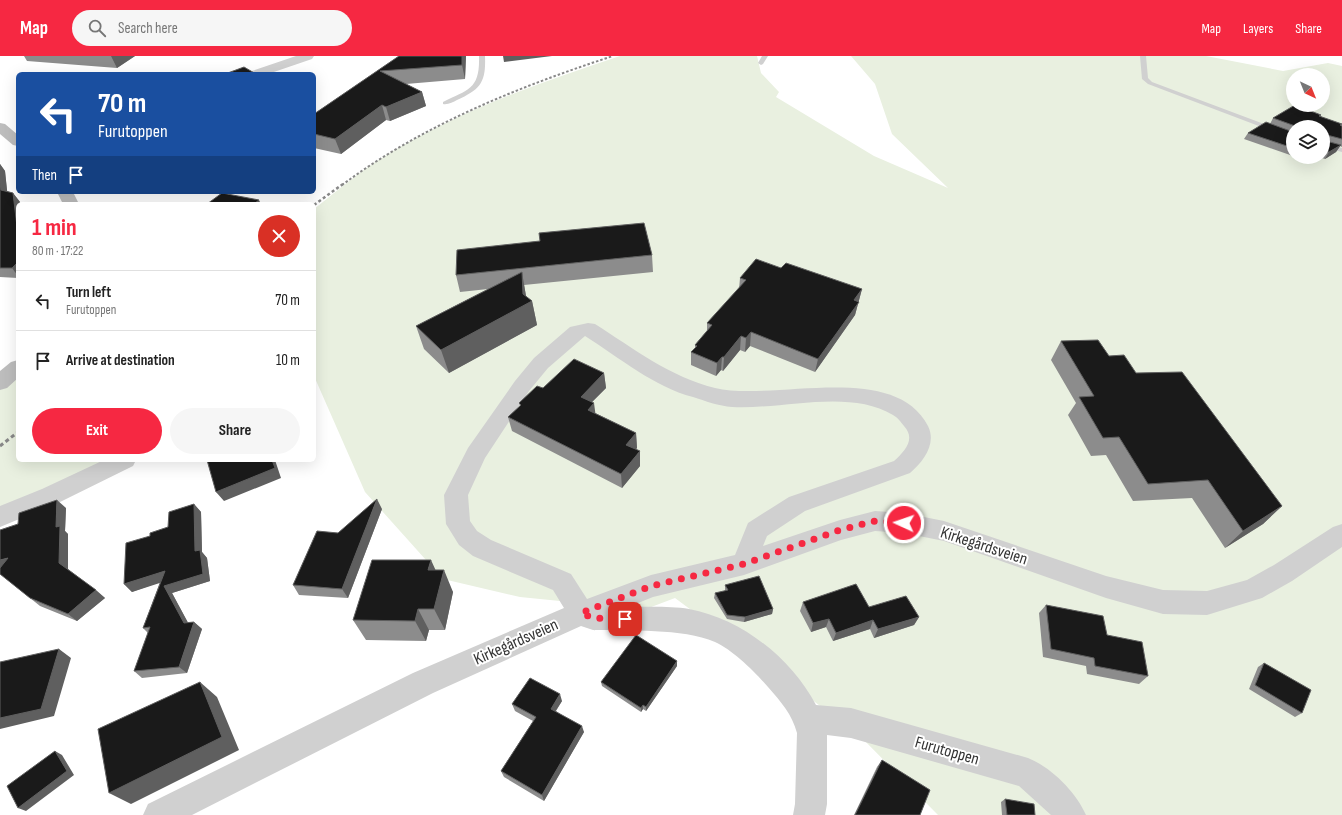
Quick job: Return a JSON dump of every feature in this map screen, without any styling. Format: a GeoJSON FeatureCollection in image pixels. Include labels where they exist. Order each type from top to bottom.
{"type":"FeatureCollection","features":[{"type":"Feature","properties":{"kind":"main road"},"geometry":{"type":"LineString","coordinates":[[0,127],[16,140]]}},
{"type":"Feature","properties":{"kind":"main road"},"geometry":{"type":"LineString","coordinates":[[0,383],[16,369]]}},
{"type":"Feature","properties":{"kind":"street"},"geometry":{"type":"LineString","coordinates":[[262,72],[308,56]]}},
{"type":"Feature","properties":{"kind":"street"},"geometry":{"type":"LineString","coordinates":[[744,564],[757,530],[797,504],[902,467],[914,457],[921,442],[918,428],[912,418],[892,403],[873,397],[848,394],[766,399],[730,398],[691,389],[661,375],[588,329],[577,332],[541,363],[522,386],[476,454],[456,495],[458,524],[468,538],[482,548],[562,582],[581,613],[593,618],[688,621],[720,631],[736,639],[769,668],[798,700],[808,719],[812,733],[811,804],[809,815]]}},
{"type":"Feature","properties":{"kind":"street"},"geometry":{"type":"LineString","coordinates":[[0,518],[121,462]]}},
{"type":"Feature","properties":{"kind":"street","name":"Kirkegårdsveien"},"geometry":{"type":"LineString","coordinates":[[160,815],[423,684],[581,613],[651,586],[744,564],[875,521],[904,523],[944,531],[1106,587],[1163,602],[1207,603],[1253,590],[1283,573],[1342,534]]}},
{"type":"Feature","properties":{"kind":"street","name":"Furutoppen"},"geometry":{"type":"LineString","coordinates":[[808,719],[851,723],[1028,774],[1060,801],[1070,815]]}},
{"type":"Feature","properties":{"kind":"lane"},"geometry":{"type":"LineString","coordinates":[[445,102],[472,90],[478,85],[482,77],[482,56]]}},
{"type":"Feature","properties":{"kind":"lane"},"geometry":{"type":"LineString","coordinates":[[761,63],[765,56]]}},
{"type":"Feature","properties":{"kind":"lane"},"geometry":{"type":"LineString","coordinates":[[1143,56],[1145,79],[1150,83],[1286,134]]}},
{"type":"Feature","properties":{"kind":"lane"},"geometry":{"type":"LineString","coordinates":[[1330,147],[1342,150]]}},
{"type":"Feature","properties":{"kind":"green space"},"geometry":{"type":"Polygon","coordinates":[[[620,56],[757,56],[761,73],[779,92],[776,97],[874,156],[948,188],[892,134],[875,84],[851,56],[1206,56],[1286,70],[1286,112],[1330,112],[1330,68],[1300,68],[1328,63],[1342,66],[1342,815],[938,815],[858,734],[675,598],[609,623],[570,602],[520,597],[443,579],[365,492],[316,381],[316,207],[349,181],[385,156],[441,125],[500,99],[620,56]]]}},
{"type":"Feature","properties":{"kind":"green space"},"geometry":{"type":"Polygon","coordinates":[[[16,365],[16,462],[133,462],[0,520],[0,383],[16,365]]]}},
{"type":"Feature","properties":{"kind":"building"},"geometry":{"type":"Polygon","coordinates":[[[399,56],[462,56],[462,65],[380,71],[422,92],[386,107],[382,105],[335,139],[316,134],[316,113],[399,56]]]}},
{"type":"Feature","properties":{"kind":"building"},"geometry":{"type":"Polygon","coordinates":[[[244,67],[253,72],[230,72],[244,67]]]}},
{"type":"Feature","properties":{"kind":"building"},"geometry":{"type":"Polygon","coordinates":[[[1286,110],[1286,112],[1313,112],[1321,115],[1319,116],[1342,124],[1340,125],[1342,126],[1342,139],[1330,136],[1330,120],[1286,120],[1286,123],[1273,118],[1286,110]]]}},
{"type":"Feature","properties":{"kind":"building"},"geometry":{"type":"Polygon","coordinates":[[[1266,122],[1286,129],[1286,146],[1248,133],[1266,122]]]}},
{"type":"Feature","properties":{"kind":"building"},"geometry":{"type":"Polygon","coordinates":[[[1330,142],[1341,145],[1330,151],[1330,142]]]}},
{"type":"Feature","properties":{"kind":"building"},"geometry":{"type":"Polygon","coordinates":[[[0,183],[1,190],[13,193],[16,218],[16,264],[12,268],[0,268],[0,183]]]}},
{"type":"Feature","properties":{"kind":"building"},"geometry":{"type":"Polygon","coordinates":[[[221,194],[259,200],[256,202],[210,202],[221,194]]]}},
{"type":"Feature","properties":{"kind":"building"},"geometry":{"type":"Polygon","coordinates":[[[644,223],[652,255],[456,275],[457,250],[540,241],[539,233],[644,223]]]}},
{"type":"Feature","properties":{"kind":"building"},"geometry":{"type":"Polygon","coordinates":[[[756,259],[781,268],[786,263],[862,289],[854,300],[859,302],[818,359],[751,332],[746,338],[741,336],[724,357],[722,357],[717,363],[691,352],[712,325],[707,323],[746,280],[740,278],[756,259]]]}},
{"type":"Feature","properties":{"kind":"building"},"geometry":{"type":"Polygon","coordinates":[[[522,272],[523,294],[532,301],[441,350],[416,326],[522,272]]]}},
{"type":"Feature","properties":{"kind":"building"},"geometry":{"type":"Polygon","coordinates":[[[1098,340],[1109,356],[1124,355],[1136,373],[1182,372],[1282,506],[1243,531],[1208,480],[1148,484],[1119,437],[1103,438],[1079,397],[1094,396],[1061,341],[1098,340]]]}},
{"type":"Feature","properties":{"kind":"building"},"geometry":{"type":"Polygon","coordinates":[[[574,359],[604,373],[581,397],[594,403],[588,410],[636,433],[626,445],[640,451],[621,474],[508,417],[521,405],[519,403],[537,386],[543,388],[574,359]]]}},
{"type":"Feature","properties":{"kind":"building"},"geometry":{"type":"Polygon","coordinates":[[[208,462],[273,462],[275,468],[216,492],[208,462]]]}},
{"type":"Feature","properties":{"kind":"building"},"geometry":{"type":"Polygon","coordinates":[[[377,499],[342,589],[293,585],[317,531],[338,533],[377,499]]]}},
{"type":"Feature","properties":{"kind":"building"},"geometry":{"type":"Polygon","coordinates":[[[57,500],[56,527],[60,526],[59,563],[96,590],[68,614],[30,598],[0,574],[0,568],[8,558],[0,560],[0,530],[18,524],[19,513],[57,500]]]}},
{"type":"Feature","properties":{"kind":"building"},"geometry":{"type":"Polygon","coordinates":[[[194,504],[195,551],[200,550],[203,574],[164,586],[184,623],[194,622],[179,667],[134,671],[150,627],[143,628],[165,571],[124,584],[126,543],[150,536],[150,533],[168,527],[169,512],[194,504]]]}},
{"type":"Feature","properties":{"kind":"building"},"geometry":{"type":"Polygon","coordinates":[[[372,560],[431,560],[428,570],[444,570],[434,609],[418,609],[415,621],[353,620],[372,560]]]}},
{"type":"Feature","properties":{"kind":"building"},"geometry":{"type":"Polygon","coordinates":[[[759,576],[773,609],[745,617],[727,615],[715,593],[728,590],[725,585],[759,576]]]}},
{"type":"Feature","properties":{"kind":"building"},"geometry":{"type":"Polygon","coordinates":[[[856,584],[869,607],[906,596],[919,617],[878,629],[873,620],[836,633],[829,619],[813,623],[803,602],[856,584]]]}},
{"type":"Feature","properties":{"kind":"building"},"geometry":{"type":"Polygon","coordinates":[[[1046,605],[1103,616],[1107,635],[1142,642],[1148,676],[1095,666],[1094,658],[1051,649],[1046,605]]]}},
{"type":"Feature","properties":{"kind":"building"},"geometry":{"type":"Polygon","coordinates":[[[636,635],[677,661],[646,707],[643,705],[641,708],[601,682],[636,635]]]}},
{"type":"Feature","properties":{"kind":"building"},"geometry":{"type":"Polygon","coordinates":[[[59,649],[41,709],[0,718],[0,662],[59,649]]]}},
{"type":"Feature","properties":{"kind":"building"},"geometry":{"type":"Polygon","coordinates":[[[1264,663],[1311,690],[1302,713],[1255,685],[1264,663]]]}},
{"type":"Feature","properties":{"kind":"building"},"geometry":{"type":"Polygon","coordinates":[[[530,678],[560,694],[551,709],[582,726],[542,795],[501,771],[536,717],[512,704],[530,678]]]}},
{"type":"Feature","properties":{"kind":"building"},"geometry":{"type":"Polygon","coordinates":[[[200,682],[222,737],[109,793],[98,729],[200,682]]]}},
{"type":"Feature","properties":{"kind":"building"},"geometry":{"type":"Polygon","coordinates":[[[55,751],[67,771],[18,808],[7,786],[55,751]]]}},
{"type":"Feature","properties":{"kind":"building"},"geometry":{"type":"Polygon","coordinates":[[[882,760],[930,790],[920,815],[855,815],[882,760]]]}},
{"type":"Feature","properties":{"kind":"building"},"geometry":{"type":"Polygon","coordinates":[[[1005,799],[1034,804],[1035,815],[1007,815],[1005,799]]]}},
{"type":"Feature","properties":{"kind":"railway"},"geometry":{"type":"LineString","coordinates":[[342,185],[405,144],[438,126],[507,95],[613,56]]}},
{"type":"Feature","properties":{"kind":"railway"},"geometry":{"type":"LineString","coordinates":[[316,204],[343,184]]}},
{"type":"Feature","properties":{"kind":"railway"},"geometry":{"type":"LineString","coordinates":[[0,446],[16,434]]}},
{"type":"Feature","properties":{"kind":"route"},"geometry":{"type":"LineString","coordinates":[[625,619],[593,618],[581,613],[651,586],[744,564],[840,530],[875,521],[904,523]]}}]}
